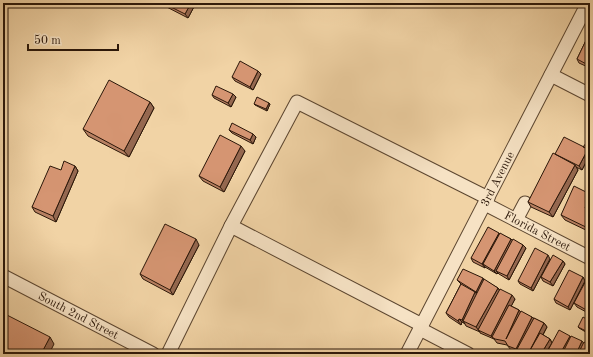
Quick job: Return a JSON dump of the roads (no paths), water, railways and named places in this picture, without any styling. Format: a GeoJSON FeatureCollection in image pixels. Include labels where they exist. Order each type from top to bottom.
{"type":"FeatureCollection","features":[{"type":"Feature","properties":{"kind":"street","name":"3rd Avenue"},"geometry":{"type":"LineString","coordinates":[[406,354],[588,3]]}},
{"type":"Feature","properties":{"kind":"street"},"geometry":{"type":"LineString","coordinates":[[551,75],[590,95]]}},
{"type":"Feature","properties":{"kind":"street","name":"Florida Street"},"geometry":{"type":"LineString","coordinates":[[231,226],[297,102],[486,201],[516,220],[590,258]]}},
{"type":"Feature","properties":{"kind":"street"},"geometry":{"type":"LineString","coordinates":[[516,220],[525,203]]}},
{"type":"Feature","properties":{"kind":"street"},"geometry":{"type":"LineString","coordinates":[[168,354],[231,226],[421,327],[468,354]]}},
{"type":"Feature","properties":{"kind":"street","name":"South 2nd Street"},"geometry":{"type":"LineString","coordinates":[[3,276],[153,354]]}}]}
